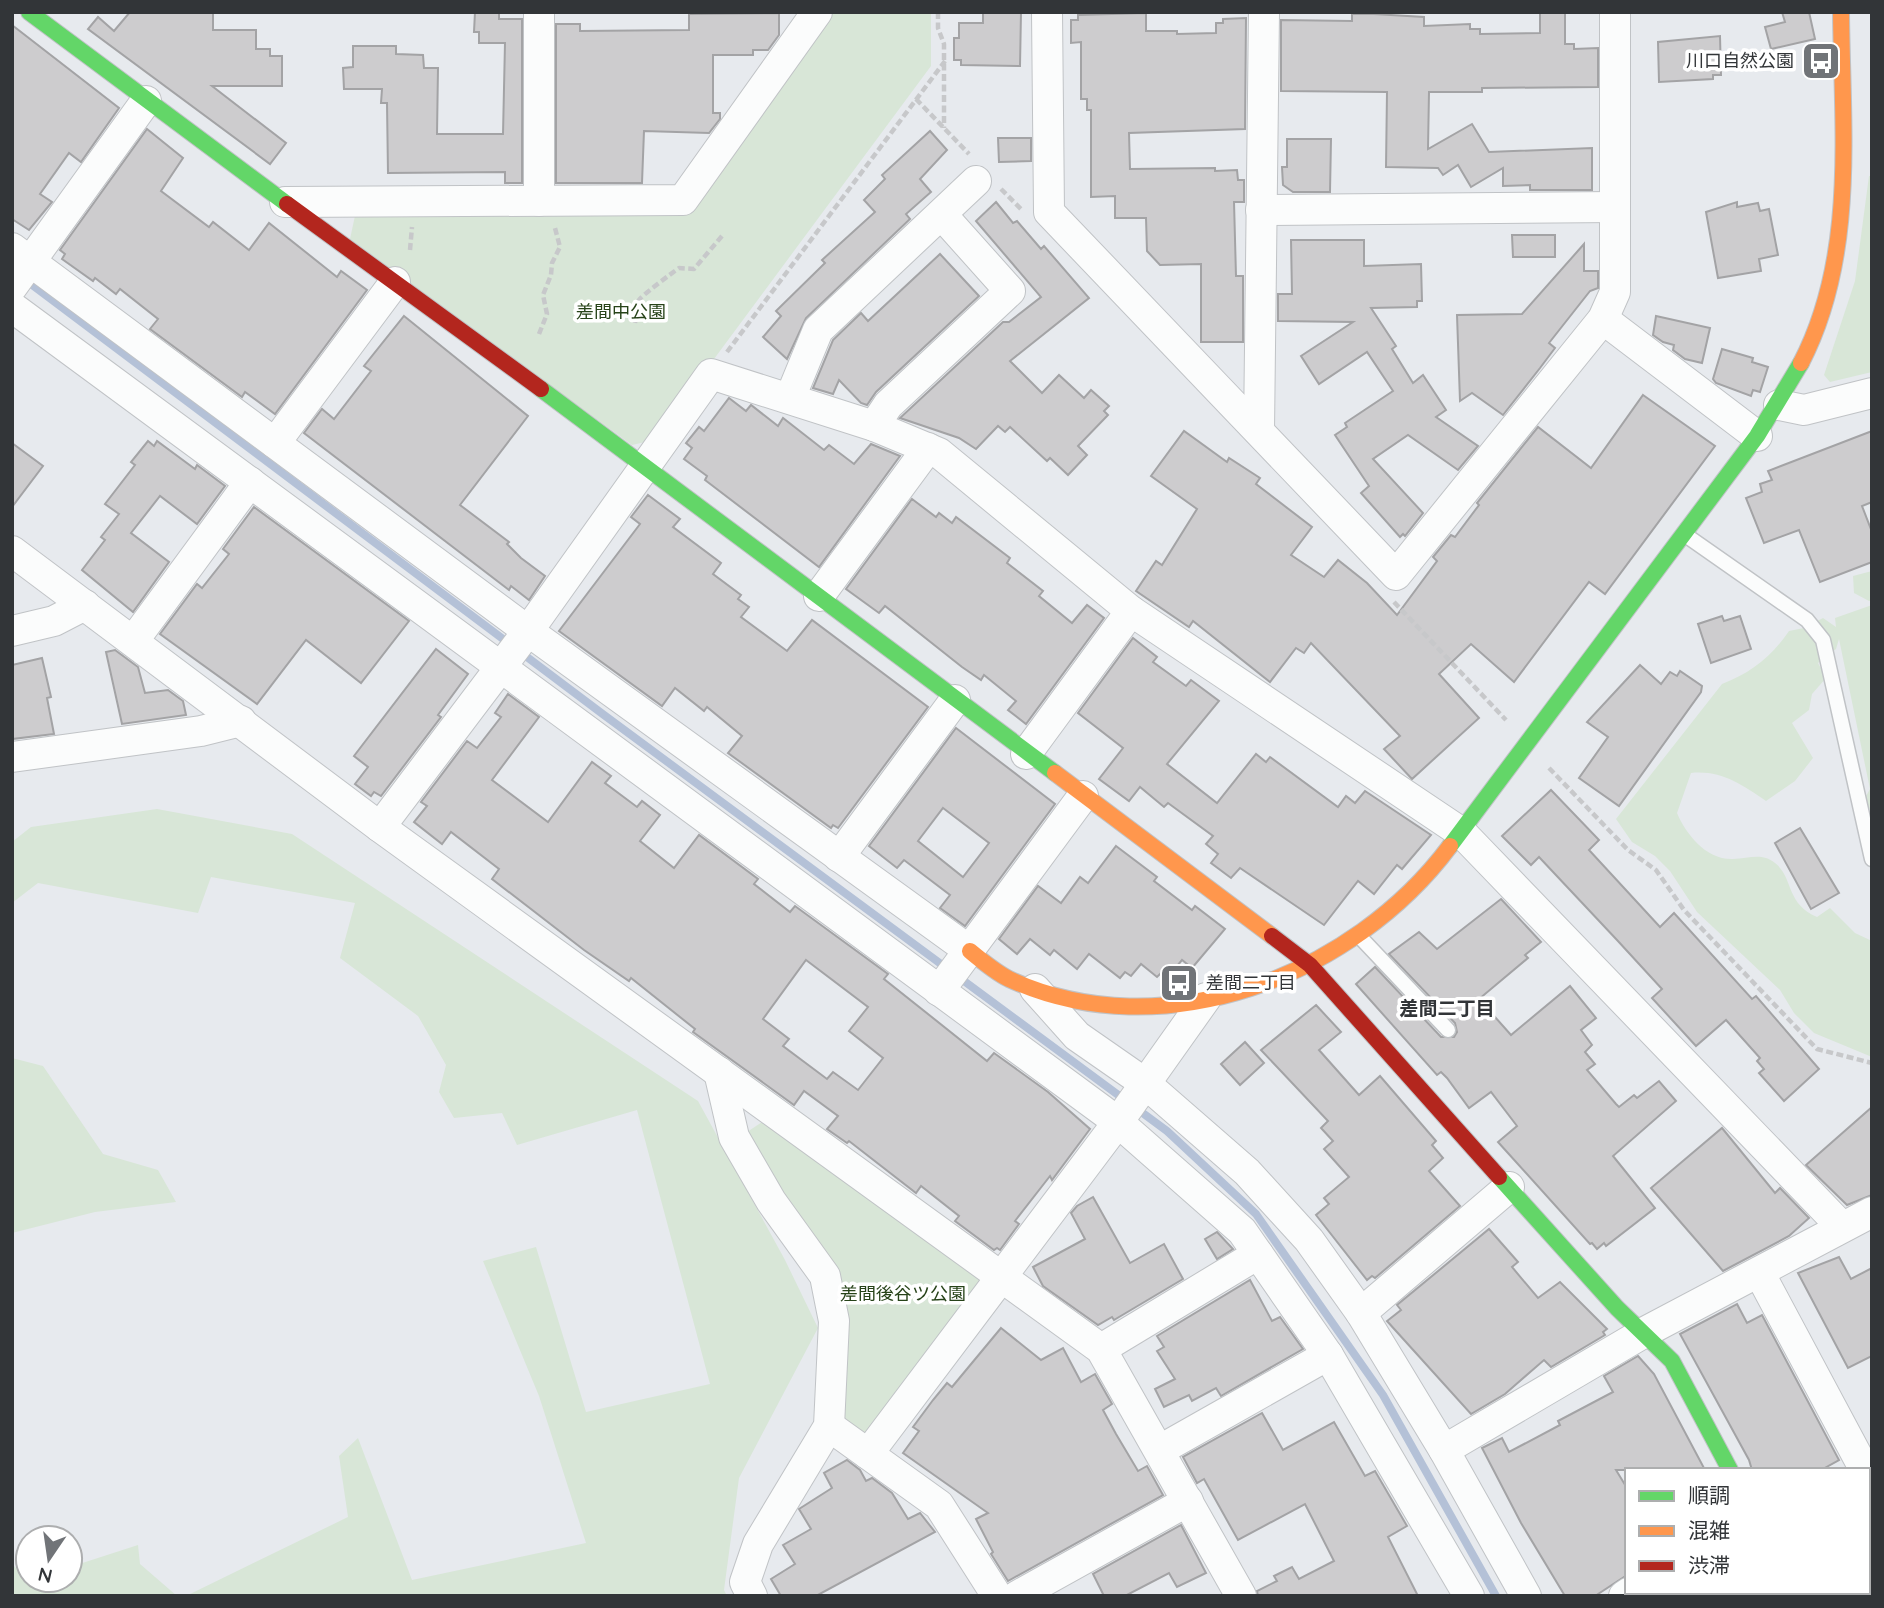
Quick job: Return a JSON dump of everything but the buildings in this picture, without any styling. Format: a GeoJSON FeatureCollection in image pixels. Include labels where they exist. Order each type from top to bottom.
{"type":"FeatureCollection","features":[{"type":"Feature","properties":{"kind":"street"},"geometry":{"type":"LineString","coordinates":[[29,12],[146,101],[645,464],[1026,754],[1310,965],[1617,1308],[1645,1332],[1672,1362],[1729,1468]]}},
{"type":"Feature","properties":{"kind":"street"},"geometry":{"type":"LineString","coordinates":[[539,12],[548,201]]}},
{"type":"Feature","properties":{"kind":"street"},"geometry":{"type":"LineString","coordinates":[[285,202],[683,200],[817,12]]}},
{"type":"Feature","properties":{"kind":"street"},"geometry":{"type":"LineString","coordinates":[[1047,12],[1049,212],[1396,575],[1604,319],[1615,292],[1615,12]]}},
{"type":"Feature","properties":{"kind":"street"},"geometry":{"type":"LineString","coordinates":[[1259,431],[1264,12]]}},
{"type":"Feature","properties":{"kind":"street"},"geometry":{"type":"LineString","coordinates":[[21,255],[528,631],[1006,978],[1065,998],[1116,1005],[1160,1004],[1206,998],[1263,983],[1310,965],[1359,936],[1429,874],[1779,405],[1794,380],[1824,309],[1833,266],[1839,223],[1841,170],[1841,12]]}},
{"type":"Feature","properties":{"kind":"street"},"geometry":{"type":"LineString","coordinates":[[12,287],[21,255],[146,101]]}},
{"type":"Feature","properties":{"kind":"street"},"geometry":{"type":"LineString","coordinates":[[790,398],[818,330],[976,181]]}},
{"type":"Feature","properties":{"kind":"street"},"geometry":{"type":"LineString","coordinates":[[1261,210],[1615,207]]}},
{"type":"Feature","properties":{"kind":"street"},"geometry":{"type":"LineString","coordinates":[[874,426],[888,405],[1010,292],[942,215]]}},
{"type":"Feature","properties":{"kind":"street"},"geometry":{"type":"LineString","coordinates":[[275,443],[395,282]]}},
{"type":"Feature","properties":{"kind":"street"},"geometry":{"type":"LineString","coordinates":[[12,307],[498,668],[1118,1122],[1242,1231],[1328,1355],[1469,1596]]}},
{"type":"Feature","properties":{"kind":"street"},"geometry":{"type":"LineString","coordinates":[[1604,319],[1757,436]]}},
{"type":"Feature","properties":{"kind":"street"},"geometry":{"type":"LineString","coordinates":[[380,827],[528,631],[710,374],[874,426],[939,453],[1131,611],[1462,833],[1842,1227]]}},
{"type":"Feature","properties":{"kind":"street"},"geometry":{"type":"LineString","coordinates":[[1779,405],[1804,410],[1872,393]]}},
{"type":"Feature","properties":{"kind":"street"},"geometry":{"type":"LineString","coordinates":[[819,596],[928,448]]}},
{"type":"Feature","properties":{"kind":"street"},"geometry":{"type":"LineString","coordinates":[[134,640],[250,482]]}},
{"type":"Feature","properties":{"kind":"street"},"geometry":{"type":"LineString","coordinates":[[12,551],[380,827],[1003,1275],[1101,1349],[1241,1596]]}},
{"type":"Feature","properties":{"kind":"street"},"geometry":{"type":"LineString","coordinates":[[12,631],[54,621],[85,605]]}},
{"type":"Feature","properties":{"kind":"street"},"geometry":{"type":"LineString","coordinates":[[1026,754],[1131,611]]}},
{"type":"Feature","properties":{"kind":"street"},"geometry":{"type":"LineString","coordinates":[[839,857],[956,700]]}},
{"type":"Feature","properties":{"kind":"street"},"geometry":{"type":"LineString","coordinates":[[12,757],[201,731],[240,721]]}},
{"type":"Feature","properties":{"kind":"street"},"geometry":{"type":"LineString","coordinates":[[939,991],[1083,796]]}},
{"type":"Feature","properties":{"kind":"street"},"geometry":{"type":"LineString","coordinates":[[1035,989],[1077,1036],[1146,1084],[1247,1172],[1309,1240],[1361,1313],[1444,1450],[1526,1596]]}},
{"type":"Feature","properties":{"kind":"street"},"geometry":{"type":"LineString","coordinates":[[868,1454],[1118,1122],[1206,998]]}},
{"type":"Feature","properties":{"kind":"street"},"geometry":{"type":"LineString","coordinates":[[719,1072],[734,1137],[771,1201],[825,1276],[834,1321],[829,1426],[758,1544],[745,1582],[752,1596]]}},
{"type":"Feature","properties":{"kind":"street"},"geometry":{"type":"LineString","coordinates":[[1361,1313],[1509,1187]]}},
{"type":"Feature","properties":{"kind":"street"},"geometry":{"type":"LineString","coordinates":[[1444,1450],[1645,1332],[1760,1274],[1872,1212]]}},
{"type":"Feature","properties":{"kind":"street"},"geometry":{"type":"LineString","coordinates":[[1101,1349],[1258,1254]]}},
{"type":"Feature","properties":{"kind":"street"},"geometry":{"type":"LineString","coordinates":[[1760,1274],[1859,1462]]}},
{"type":"Feature","properties":{"kind":"street"},"geometry":{"type":"LineString","coordinates":[[1160,1450],[1328,1355]]}},
{"type":"Feature","properties":{"kind":"street"},"geometry":{"type":"LineString","coordinates":[[829,1426],[939,1505],[997,1596]]}},
{"type":"Feature","properties":{"kind":"street"},"geometry":{"type":"LineString","coordinates":[[1017,1596],[1188,1501]]}},
{"type":"Feature","properties":{"kind":"lane"},"geometry":{"type":"LineString","coordinates":[[1683,533],[1807,620],[1823,640],[1861,821],[1872,859]]}},
{"type":"Feature","properties":{"kind":"lane"},"geometry":{"type":"LineString","coordinates":[[1359,936],[1448,1030]]}},
{"type":"Feature","properties":{"kind":"path"},"geometry":{"type":"LineString","coordinates":[[938,12],[945,61],[944,129]]}},
{"type":"Feature","properties":{"kind":"path"},"geometry":{"type":"LineString","coordinates":[[721,361],[945,61]]}},
{"type":"Feature","properties":{"kind":"path"},"geometry":{"type":"LineString","coordinates":[[539,334],[547,309],[543,295],[551,275],[552,263],[561,247],[548,201]]}},
{"type":"Feature","properties":{"kind":"path"},"geometry":{"type":"LineString","coordinates":[[635,323],[639,299],[646,292],[654,290],[679,268],[694,269],[722,236]]}},
{"type":"Feature","properties":{"kind":"path"},"geometry":{"type":"LineString","coordinates":[[1543,762],[1628,850],[1656,870],[1684,910],[1817,1049],[1872,1063]]}},
{"type":"Feature","properties":{"kind":"green space","name":"差間中公園"},"geometry":{"type":"Polygon","coordinates":[[[832,12],[931,12],[931,66],[654,440],[632,445],[350,239],[356,211],[689,209],[832,12]]]}},
{"type":"Feature","properties":{"kind":"green space"},"geometry":{"type":"Polygon","coordinates":[[[1869,176],[1872,176],[1872,372],[1830,382],[1824,375],[1855,281],[1869,176]]]}},
{"type":"Feature","properties":{"kind":"green space"},"geometry":{"type":"Polygon","coordinates":[[[1872,571],[1872,600],[1869,601],[1854,593],[1853,576],[1872,571]]]}},
{"type":"Feature","properties":{"kind":"green space"},"geometry":{"type":"Polygon","coordinates":[[[1872,605],[1872,815],[1865,798],[1870,789],[1839,639],[1836,649],[1818,663],[1826,678],[1812,694],[1809,710],[1792,723],[1813,758],[1795,781],[1766,801],[1721,776],[1691,773],[1677,813],[1692,837],[1706,850],[1723,858],[1760,857],[1770,860],[1781,869],[1795,898],[1807,911],[1817,917],[1830,908],[1855,933],[1872,941],[1872,1057],[1814,1033],[1794,1013],[1780,990],[1697,912],[1670,871],[1655,856],[1632,842],[1616,819],[1722,684],[1760,663],[1789,631],[1804,628],[1823,618],[1836,627],[1835,618],[1872,605]]]}},
{"type":"Feature","properties":{"kind":"green space"},"geometry":{"type":"Polygon","coordinates":[[[157,809],[292,834],[698,1101],[785,1260],[818,1328],[739,1478],[724,1590],[727,1596],[186,1596],[348,1517],[339,1456],[358,1438],[412,1580],[586,1543],[539,1396],[483,1261],[536,1247],[586,1412],[710,1384],[637,1110],[517,1145],[502,1113],[454,1118],[439,1092],[446,1065],[418,1016],[340,958],[355,903],[211,877],[198,913],[38,883],[12,903],[12,842],[31,827],[157,809]]]}},
{"type":"Feature","properties":{"kind":"green space"},"geometry":{"type":"Polygon","coordinates":[[[12,1058],[43,1066],[103,1154],[158,1170],[176,1202],[95,1212],[12,1233],[12,1058]]]}},
{"type":"Feature","properties":{"kind":"green space","name":"差間後谷ツ公園"},"geometry":{"type":"Polygon","coordinates":[[[768,1118],[979,1270],[980,1298],[876,1436],[859,1437],[839,1424],[845,1339],[744,1134],[768,1118]]]}},
{"type":"Feature","properties":{"kind":"green space"},"geometry":{"type":"Polygon","coordinates":[[[138,1545],[140,1564],[177,1596],[12,1596],[12,1564],[14,1594],[84,1594],[84,1562],[138,1545]]]}},
{"type":"Feature","properties":{"kind":"waterway"},"geometry":{"type":"LineString","coordinates":[[23,278],[604,715],[1167,1131],[1256,1214],[1383,1395],[1496,1596]]}},
{"type":"Feature","properties":{"kind":"waterway"},"geometry":{"type":"LineString","coordinates":[[1664,1596],[1668,1594]]}},
{"type":"Feature","properties":{"kind":"traffic: fast"},"geometry":{"type":"LineString","coordinates":[[29,12],[287,204]]}},
{"type":"Feature","properties":{"kind":"traffic: fast"},"geometry":{"type":"LineString","coordinates":[[1450,846],[1757,436],[1801,363]]}},
{"type":"Feature","properties":{"kind":"traffic: fast"},"geometry":{"type":"LineString","coordinates":[[541,389],[1055,773]]}},
{"type":"Feature","properties":{"kind":"traffic: fast"},"geometry":{"type":"LineString","coordinates":[[1499,1177],[1617,1308],[1672,1361],[1729,1468]]}},
{"type":"Feature","properties":{"kind":"traffic: slow"},"geometry":{"type":"LineString","coordinates":[[1801,363],[1819,322],[1839,235],[1844,146],[1841,12]]}},
{"type":"Feature","properties":{"kind":"traffic: slow"},"geometry":{"type":"LineString","coordinates":[[1055,773],[1272,936]]}},
{"type":"Feature","properties":{"kind":"traffic: slow"},"geometry":{"type":"LineString","coordinates":[[970,951],[1009,979],[1068,999],[1129,1006],[1191,1002],[1251,988],[1308,964],[1362,932],[1410,892],[1450,846]]}},
{"type":"Feature","properties":{"kind":"traffic: jam"},"geometry":{"type":"LineString","coordinates":[[287,204],[541,389]]}},
{"type":"Feature","properties":{"kind":"traffic: jam"},"geometry":{"type":"LineString","coordinates":[[1272,936],[1310,965],[1499,1177]]}},
{"type":"Feature","properties":{"kind":"place","name":"川口自然公園"},"geometry":{"type":"Point","coordinates":[1821,61]}},
{"type":"Feature","properties":{"kind":"place","name":"差間二丁目"},"geometry":{"type":"Point","coordinates":[1179,983]}},
{"type":"Feature","properties":{"kind":"district","name":"差間二丁目"},"geometry":{"type":"Point","coordinates":[1447,1008]}}]}
